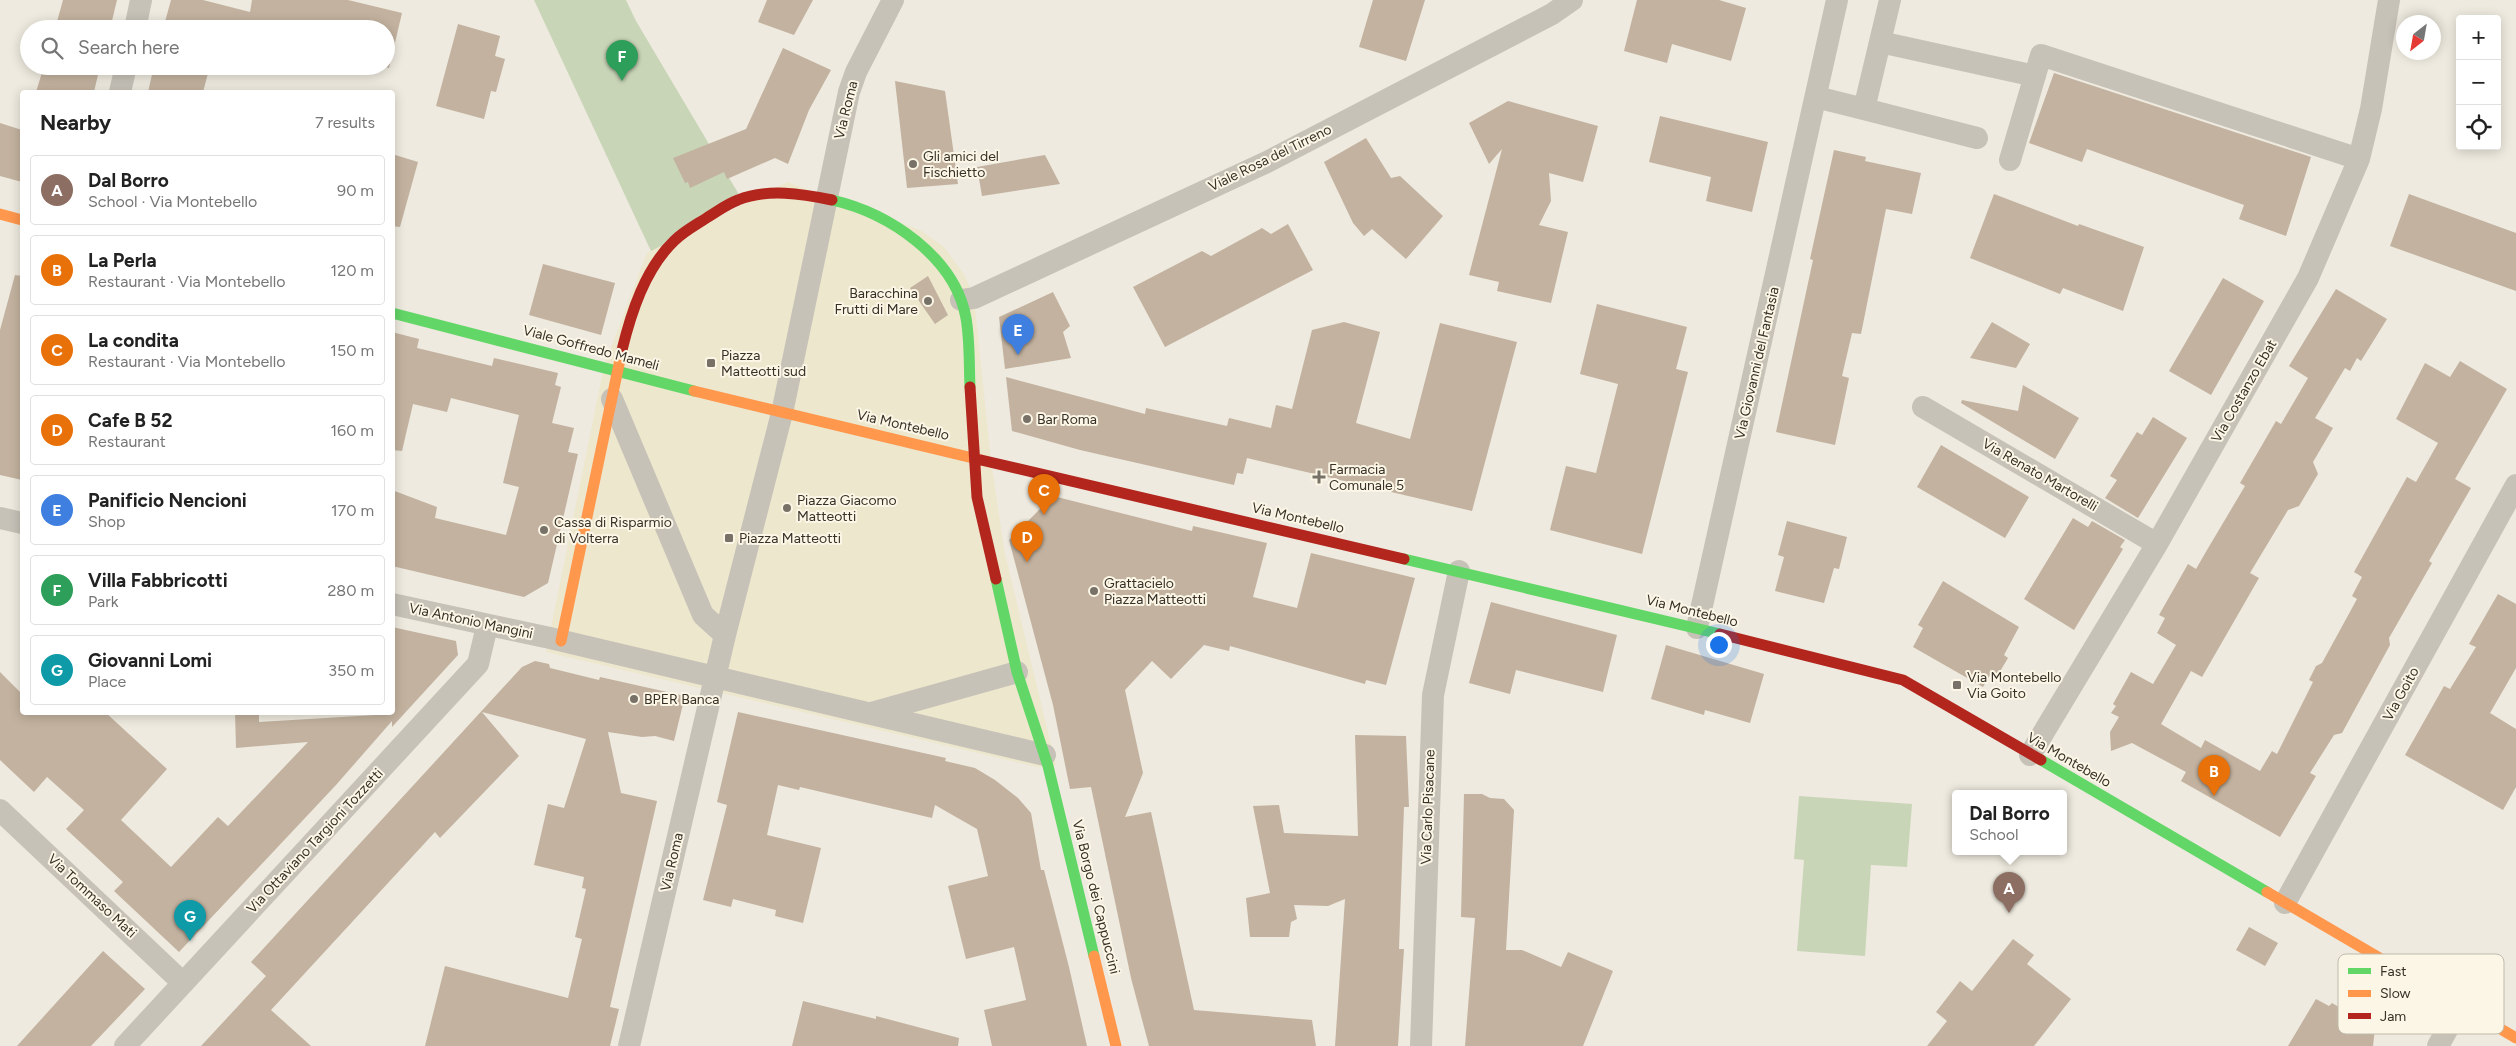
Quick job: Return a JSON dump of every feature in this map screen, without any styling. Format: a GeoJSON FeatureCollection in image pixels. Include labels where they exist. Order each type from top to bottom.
{"type":"FeatureCollection","features":[{"type":"Feature","properties":{"kind":"street"},"geometry":{"type":"LineString","coordinates":[[137,20],[141,0]]}},
{"type":"Feature","properties":{"kind":"street","name":"Via Roma"},"geometry":{"type":"LineString","coordinates":[[826,198],[849,92],[856,72],[893,0]]}},
{"type":"Feature","properties":{"kind":"street","name":"Viale Rosa del Tirreno"},"geometry":{"type":"LineString","coordinates":[[961,300],[974,298],[1267,162],[1552,14],[1572,0]]}},
{"type":"Feature","properties":{"kind":"street","name":"Via Giovanni del Fantasia"},"geometry":{"type":"LineString","coordinates":[[1697,628],[1837,0]]}},
{"type":"Feature","properties":{"kind":"street"},"geometry":{"type":"LineString","coordinates":[[1864,110],[1890,0]]}},
{"type":"Feature","properties":{"kind":"street","name":"Via Costanzo Ebat"},"geometry":{"type":"LineString","coordinates":[[2030,755],[2157,544],[2308,278],[2358,159],[2371,109],[2389,0]]}},
{"type":"Feature","properties":{"kind":"street"},"geometry":{"type":"LineString","coordinates":[[1880,42],[2035,76]]}},
{"type":"Feature","properties":{"kind":"street"},"geometry":{"type":"LineString","coordinates":[[2010,160],[2041,55],[2358,159]]}},
{"type":"Feature","properties":{"kind":"street"},"geometry":{"type":"LineString","coordinates":[[120,90],[124,75]]}},
{"type":"Feature","properties":{"kind":"street"},"geometry":{"type":"LineString","coordinates":[[1816,97],[1977,138]]}},
{"type":"Feature","properties":{"kind":"street"},"geometry":{"type":"LineString","coordinates":[[785,193],[826,198],[875,216],[918,242],[942,268],[961,300],[969,344],[977,497],[1017,672],[1045,754],[555,640],[612,399],[616,369],[632,316],[644,288],[670,245],[686,232],[742,198],[785,193]]}},
{"type":"Feature","properties":{"kind":"street"},"geometry":{"type":"LineString","coordinates":[[715,678],[782,413],[826,198]]}},
{"type":"Feature","properties":{"kind":"street"},"geometry":{"type":"LineString","coordinates":[[0,214],[20,219]]}},
{"type":"Feature","properties":{"kind":"street","name":"Viale Goffredo Mameli"},"geometry":{"type":"LineString","coordinates":[[395,314],[782,413]]}},
{"type":"Feature","properties":{"kind":"street"},"geometry":{"type":"LineString","coordinates":[[612,399],[703,615],[725,635]]}},
{"type":"Feature","properties":{"kind":"street","name":"Via Renato Martorelli"},"geometry":{"type":"LineString","coordinates":[[1923,407],[2157,544]]}},
{"type":"Feature","properties":{"kind":"street","name":"Via Montebello"},"geometry":{"type":"LineString","coordinates":[[782,413],[1459,571],[1903,680],[2373,954]]}},
{"type":"Feature","properties":{"kind":"street","name":"Via Goito"},"geometry":{"type":"LineString","coordinates":[[2285,903],[2516,485]]}},
{"type":"Feature","properties":{"kind":"street"},"geometry":{"type":"LineString","coordinates":[[0,518],[20,523]]}},
{"type":"Feature","properties":{"kind":"street","name":"Via Carlo Pisacane"},"geometry":{"type":"LineString","coordinates":[[1421,1046],[1433,694],[1459,571]]}},
{"type":"Feature","properties":{"kind":"street","name":"Via Antonio Mangini"},"geometry":{"type":"LineString","coordinates":[[395,605],[555,640]]}},
{"type":"Feature","properties":{"kind":"street","name":"Via Ottaviano Targioni Tozzetti"},"geometry":{"type":"LineString","coordinates":[[125,1046],[478,664],[487,626]]}},
{"type":"Feature","properties":{"kind":"street"},"geometry":{"type":"LineString","coordinates":[[871,713],[1017,672]]}},
{"type":"Feature","properties":{"kind":"street","name":"Via Roma"},"geometry":{"type":"LineString","coordinates":[[629,1046],[715,678]]}},
{"type":"Feature","properties":{"kind":"street","name":"Via Borgo dei Cappuccini"},"geometry":{"type":"LineString","coordinates":[[1045,754],[1116,1046]]}},
{"type":"Feature","properties":{"kind":"street","name":"Via Tommaso Mati"},"geometry":{"type":"LineString","coordinates":[[0,810],[183,982]]}},
{"type":"Feature","properties":{"kind":"street","name":"Via Montebello"},"geometry":{"type":"LineString","coordinates":[[2504,1031],[2516,1038]]}},
{"type":"Feature","properties":{"kind":"street"},"geometry":{"type":"LineString","coordinates":[[2438,1046],[2445,1034]]}},
{"type":"Feature","properties":{"kind":"green space"},"geometry":{"type":"Polygon","coordinates":[[[534,0],[626,0],[636,21],[741,198],[657,264],[534,0]]]}},
{"type":"Feature","properties":{"kind":"green space"},"geometry":{"type":"Polygon","coordinates":[[[1799,796],[1912,804],[1907,867],[1871,865],[1865,956],[1797,951],[1804,860],[1794,859],[1799,796]]]}},
{"type":"Feature","properties":{"kind":"shaded area","name":"Piazza Giacomo Matteotti"},"geometry":{"type":"Polygon","coordinates":[[[787,182],[920,230],[944,247],[965,276],[974,298],[991,461],[1005,554],[1056,765],[1037,767],[546,652],[604,366],[647,253],[787,182]]]}},
{"type":"Feature","properties":{"kind":"building"},"geometry":{"type":"Polygon","coordinates":[[[63,0],[117,0],[112,20],[57,20],[63,0]]]}},
{"type":"Feature","properties":{"kind":"building"},"geometry":{"type":"Polygon","coordinates":[[[171,0],[203,0],[250,12],[252,0],[348,0],[402,13],[395,43],[395,20],[165,20],[171,0]]]}},
{"type":"Feature","properties":{"kind":"building"},"geometry":{"type":"Polygon","coordinates":[[[767,0],[813,0],[794,35],[758,22],[767,0]]]}},
{"type":"Feature","properties":{"kind":"building"},"geometry":{"type":"Polygon","coordinates":[[[1373,0],[1425,0],[1406,61],[1359,47],[1373,0]]]}},
{"type":"Feature","properties":{"kind":"building"},"geometry":{"type":"Polygon","coordinates":[[[1637,0],[1719,0],[1746,8],[1731,61],[1672,44],[1667,63],[1624,51],[1637,0]]]}},
{"type":"Feature","properties":{"kind":"building"},"geometry":{"type":"Polygon","coordinates":[[[458,24],[500,36],[495,56],[505,59],[496,92],[491,91],[484,119],[436,106],[458,24]]]}},
{"type":"Feature","properties":{"kind":"building"},"geometry":{"type":"Polygon","coordinates":[[[783,48],[831,70],[809,110],[788,164],[775,158],[727,179],[724,172],[690,188],[688,182],[685,183],[673,158],[746,129],[783,48]]]}},
{"type":"Feature","properties":{"kind":"building"},"geometry":{"type":"Polygon","coordinates":[[[2054,73],[2311,157],[2286,236],[2239,219],[2244,205],[2087,149],[2082,162],[2029,143],[2054,73]]]}},
{"type":"Feature","properties":{"kind":"building"},"geometry":{"type":"Polygon","coordinates":[[[41,75],[98,75],[94,90],[37,90],[41,75]]]}},
{"type":"Feature","properties":{"kind":"building"},"geometry":{"type":"Polygon","coordinates":[[[152,75],[208,75],[204,90],[148,90],[152,75]]]}},
{"type":"Feature","properties":{"kind":"building"},"geometry":{"type":"Polygon","coordinates":[[[895,81],[945,91],[958,184],[907,188],[895,81]]]}},
{"type":"Feature","properties":{"kind":"building"},"geometry":{"type":"Polygon","coordinates":[[[1508,101],[1598,126],[1583,182],[1549,173],[1551,201],[1539,225],[1568,232],[1551,303],[1497,291],[1499,282],[1469,275],[1502,149],[1489,164],[1469,123],[1508,101]]]}},
{"type":"Feature","properties":{"kind":"building"},"geometry":{"type":"Polygon","coordinates":[[[1660,116],[1768,142],[1752,212],[1706,201],[1711,177],[1649,162],[1660,116]]]}},
{"type":"Feature","properties":{"kind":"building"},"geometry":{"type":"Polygon","coordinates":[[[0,123],[20,129],[20,181],[0,176],[0,123]]]}},
{"type":"Feature","properties":{"kind":"building"},"geometry":{"type":"Polygon","coordinates":[[[1366,138],[1391,178],[1400,176],[1443,216],[1406,259],[1372,229],[1364,236],[1353,223],[1324,162],[1366,138]]]}},
{"type":"Feature","properties":{"kind":"building"},"geometry":{"type":"Polygon","coordinates":[[[1834,150],[1866,157],[1865,161],[1921,173],[1912,214],[1886,209],[1861,334],[1852,333],[1842,376],[1849,378],[1835,445],[1776,432],[1813,260],[1810,259],[1834,150]]]}},
{"type":"Feature","properties":{"kind":"building"},"geometry":{"type":"Polygon","coordinates":[[[395,155],[418,162],[400,227],[395,226],[395,155]]]}},
{"type":"Feature","properties":{"kind":"building"},"geometry":{"type":"Polygon","coordinates":[[[1045,155],[1060,184],[982,196],[977,167],[1045,155]]]}},
{"type":"Feature","properties":{"kind":"building"},"geometry":{"type":"Polygon","coordinates":[[[1994,194],[2078,226],[2079,224],[2144,247],[2123,311],[2063,288],[2060,294],[1970,258],[1994,194]]]}},
{"type":"Feature","properties":{"kind":"building"},"geometry":{"type":"Polygon","coordinates":[[[2409,194],[2516,233],[2516,291],[2390,246],[2409,194]]]}},
{"type":"Feature","properties":{"kind":"building"},"geometry":{"type":"Polygon","coordinates":[[[1288,224],[1313,270],[1165,347],[1133,287],[1202,251],[1211,256],[1262,228],[1271,234],[1288,224]]]}},
{"type":"Feature","properties":{"kind":"building"},"geometry":{"type":"Polygon","coordinates":[[[543,264],[615,283],[601,335],[529,315],[543,264]]]}},
{"type":"Feature","properties":{"kind":"building"},"geometry":{"type":"Polygon","coordinates":[[[15,275],[20,276],[20,480],[0,475],[0,330],[15,275]]]}},
{"type":"Feature","properties":{"kind":"building"},"geometry":{"type":"Polygon","coordinates":[[[928,276],[948,315],[935,324],[910,288],[928,276]]]}},
{"type":"Feature","properties":{"kind":"building"},"geometry":{"type":"Polygon","coordinates":[[[2223,278],[2264,301],[2211,395],[2169,371],[2223,278]]]}},
{"type":"Feature","properties":{"kind":"building"},"geometry":{"type":"Polygon","coordinates":[[[2336,289],[2387,319],[2361,361],[2357,358],[2350,371],[2345,368],[2315,418],[2333,428],[2313,462],[2318,474],[2299,506],[2288,510],[2250,573],[2259,578],[2202,677],[2191,671],[2161,724],[2201,748],[2205,740],[2260,771],[2272,751],[2277,754],[2313,682],[2309,680],[2316,666],[2322,663],[2357,599],[2352,596],[2362,577],[2354,572],[2407,477],[2416,482],[2438,443],[2396,419],[2425,363],[2450,377],[2460,361],[2507,389],[2455,479],[2471,488],[2429,561],[2432,563],[2389,638],[2390,645],[2342,733],[2334,735],[2310,773],[2316,776],[2280,837],[2181,781],[2186,772],[2132,743],[2111,751],[2110,732],[2119,717],[2111,713],[2116,706],[2113,704],[2131,672],[2153,684],[2176,645],[2157,633],[2165,618],[2159,615],[2188,564],[2196,569],[2245,486],[2240,483],[2276,421],[2281,424],[2308,378],[2289,366],[2336,289]]]}},
{"type":"Feature","properties":{"kind":"building"},"geometry":{"type":"Polygon","coordinates":[[[1053,292],[1070,326],[1063,332],[1071,358],[1005,369],[999,317],[1053,292]]]}},
{"type":"Feature","properties":{"kind":"building"},"geometry":{"type":"Polygon","coordinates":[[[1597,304],[1687,327],[1676,369],[1688,372],[1642,554],[1550,530],[1566,466],[1596,473],[1618,384],[1580,374],[1597,304]]]}},
{"type":"Feature","properties":{"kind":"building"},"geometry":{"type":"Polygon","coordinates":[[[1344,322],[1380,332],[1356,423],[1410,439],[1440,323],[1517,342],[1472,511],[1247,458],[1243,474],[1237,473],[1234,485],[1080,450],[1012,431],[1006,377],[1145,414],[1146,408],[1227,426],[1229,418],[1271,428],[1276,405],[1292,409],[1312,330],[1344,322]]]}},
{"type":"Feature","properties":{"kind":"building"},"geometry":{"type":"Polygon","coordinates":[[[1992,322],[2030,344],[2016,368],[1970,358],[1992,322]]]}},
{"type":"Feature","properties":{"kind":"building"},"geometry":{"type":"Polygon","coordinates":[[[395,333],[419,339],[417,348],[492,366],[494,358],[558,373],[555,385],[561,387],[552,423],[574,428],[568,452],[578,454],[548,583],[524,597],[395,567],[395,491],[437,507],[435,518],[506,535],[519,487],[503,483],[519,415],[451,398],[447,412],[413,404],[402,451],[395,450],[395,333]]]}},
{"type":"Feature","properties":{"kind":"building"},"geometry":{"type":"Polygon","coordinates":[[[2023,385],[2079,418],[2055,459],[1961,403],[1962,400],[2018,411],[2023,385]]]}},
{"type":"Feature","properties":{"kind":"building"},"geometry":{"type":"Polygon","coordinates":[[[2153,417],[2187,438],[2138,518],[2105,498],[2117,480],[2110,476],[2137,432],[2142,435],[2153,417]]]}},
{"type":"Feature","properties":{"kind":"building"},"geometry":{"type":"Polygon","coordinates":[[[1941,445],[2029,497],[2005,538],[1917,487],[1941,445]]]}},
{"type":"Feature","properties":{"kind":"building"},"geometry":{"type":"Polygon","coordinates":[[[1053,496],[1192,531],[1193,526],[1267,543],[1253,597],[1297,608],[1311,553],[1415,578],[1386,685],[1366,680],[1365,684],[1230,646],[1229,651],[1204,645],[1171,679],[1152,661],[1125,690],[1143,773],[1125,817],[1151,812],[1194,1010],[1312,1020],[1316,1046],[1149,1046],[1131,978],[1091,787],[1070,789],[1053,705],[1009,540],[1053,496]]]}},
{"type":"Feature","properties":{"kind":"building"},"geometry":{"type":"Polygon","coordinates":[[[2073,518],[2088,527],[2092,521],[2125,540],[2120,547],[2123,549],[2074,630],[2024,599],[2073,518]]]}},
{"type":"Feature","properties":{"kind":"building"},"geometry":{"type":"Polygon","coordinates":[[[1787,521],[1847,537],[1839,569],[1834,568],[1824,603],[1775,591],[1784,557],[1778,555],[1787,521]]]}},
{"type":"Feature","properties":{"kind":"building"},"geometry":{"type":"Polygon","coordinates":[[[1943,581],[2019,627],[2004,655],[2008,658],[1996,678],[1990,675],[1983,687],[1913,647],[1923,628],[1918,625],[1943,581]]]}},
{"type":"Feature","properties":{"kind":"building"},"geometry":{"type":"Polygon","coordinates":[[[2498,594],[2516,604],[2516,668],[2490,713],[2516,729],[2516,787],[2503,810],[2405,755],[2444,686],[2450,689],[2476,647],[2469,644],[2498,594]]]}},
{"type":"Feature","properties":{"kind":"building"},"geometry":{"type":"Polygon","coordinates":[[[1491,602],[1617,635],[1603,692],[1516,670],[1510,694],[1469,683],[1491,602]]]}},
{"type":"Feature","properties":{"kind":"building"},"geometry":{"type":"Polygon","coordinates":[[[395,628],[456,641],[458,655],[392,727],[392,721],[336,785],[179,952],[114,891],[123,882],[66,829],[84,810],[47,777],[34,792],[0,760],[0,672],[20,692],[20,715],[108,715],[167,769],[121,820],[171,867],[218,817],[228,826],[308,742],[236,748],[235,715],[259,715],[259,722],[395,715],[395,628]]]}},
{"type":"Feature","properties":{"kind":"building"},"geometry":{"type":"Polygon","coordinates":[[[1666,645],[1764,674],[1750,723],[1705,710],[1704,715],[1651,699],[1666,645]]]}},
{"type":"Feature","properties":{"kind":"building"},"geometry":{"type":"Polygon","coordinates":[[[535,661],[549,664],[550,668],[599,680],[600,677],[685,696],[674,741],[655,736],[642,737],[608,732],[621,793],[657,801],[610,1007],[619,1009],[610,1046],[425,1046],[445,966],[568,998],[582,939],[575,937],[586,889],[582,888],[584,877],[534,865],[548,804],[564,808],[586,739],[482,712],[519,756],[440,838],[435,832],[271,1010],[311,1046],[201,1046],[266,976],[251,962],[522,667],[535,661]]]}},
{"type":"Feature","properties":{"kind":"building"},"geometry":{"type":"Polygon","coordinates":[[[738,712],[946,758],[945,761],[975,768],[995,780],[1018,798],[1031,813],[1041,870],[1044,870],[1087,1046],[992,1046],[984,1010],[1026,1000],[1014,947],[966,959],[948,886],[988,876],[977,829],[935,805],[932,818],[800,787],[799,790],[778,785],[767,835],[821,848],[803,923],[775,916],[776,910],[733,899],[731,907],[703,900],[727,805],[717,802],[738,712]]]}},
{"type":"Feature","properties":{"kind":"building"},"geometry":{"type":"Polygon","coordinates":[[[1355,735],[1406,736],[1409,807],[1404,807],[1399,949],[1404,949],[1398,1046],[1335,1046],[1345,899],[1328,906],[1294,905],[1297,919],[1291,922],[1289,937],[1250,937],[1246,898],[1270,893],[1253,806],[1279,805],[1284,833],[1358,836],[1355,735]]]}},
{"type":"Feature","properties":{"kind":"building"},"geometry":{"type":"Polygon","coordinates":[[[1464,794],[1482,794],[1490,798],[1504,799],[1514,810],[1506,950],[1522,950],[1561,967],[1568,952],[1613,971],[1583,1046],[1465,1046],[1475,918],[1461,917],[1464,794]]]}},
{"type":"Feature","properties":{"kind":"building"},"geometry":{"type":"Polygon","coordinates":[[[2249,927],[2278,943],[2265,966],[2236,950],[2249,927]]]}},
{"type":"Feature","properties":{"kind":"building"},"geometry":{"type":"Polygon","coordinates":[[[2013,939],[2034,955],[2027,964],[2071,999],[2034,1046],[1927,1046],[1947,1021],[1936,1012],[1960,981],[1972,991],[2013,939]]]}},
{"type":"Feature","properties":{"kind":"building"},"geometry":{"type":"Polygon","coordinates":[[[103,951],[145,989],[91,1046],[17,1046],[103,951]]]}},
{"type":"Feature","properties":{"kind":"building"},"geometry":{"type":"Polygon","coordinates":[[[2316,999],[2329,1006],[2332,1003],[2338,1006],[2338,1034],[2374,1034],[2373,1046],[2288,1046],[2316,999]]]}},
{"type":"Feature","properties":{"kind":"building"},"geometry":{"type":"Polygon","coordinates":[[[803,1001],[876,1019],[876,1016],[959,1038],[958,1046],[792,1046],[803,1001]]]}},
{"type":"Feature","properties":{"kind":"traffic: fast"},"geometry":{"type":"LineString","coordinates":[[832,200],[854,206],[897,227],[934,257],[948,276],[959,296],[966,318],[970,387]]}},
{"type":"Feature","properties":{"kind":"traffic: fast"},"geometry":{"type":"LineString","coordinates":[[395,314],[694,391]]}},
{"type":"Feature","properties":{"kind":"traffic: fast"},"geometry":{"type":"LineString","coordinates":[[1404,559],[1720,634]]}},
{"type":"Feature","properties":{"kind":"traffic: fast"},"geometry":{"type":"LineString","coordinates":[[996,579],[1017,672],[1048,766],[1094,956]]}},
{"type":"Feature","properties":{"kind":"traffic: fast"},"geometry":{"type":"LineString","coordinates":[[2041,760],[2267,892]]}},
{"type":"Feature","properties":{"kind":"traffic: slow"},"geometry":{"type":"LineString","coordinates":[[0,214],[20,219]]}},
{"type":"Feature","properties":{"kind":"traffic: slow"},"geometry":{"type":"LineString","coordinates":[[561,641],[622,350]]}},
{"type":"Feature","properties":{"kind":"traffic: slow"},"geometry":{"type":"LineString","coordinates":[[694,391],[981,460]]}},
{"type":"Feature","properties":{"kind":"traffic: slow"},"geometry":{"type":"LineString","coordinates":[[2267,892],[2373,954]]}},
{"type":"Feature","properties":{"kind":"traffic: slow"},"geometry":{"type":"LineString","coordinates":[[1094,956],[1116,1046]]}},
{"type":"Feature","properties":{"kind":"traffic: slow"},"geometry":{"type":"LineString","coordinates":[[2504,1031],[2516,1038]]}},
{"type":"Feature","properties":{"kind":"traffic: jam"},"geometry":{"type":"LineString","coordinates":[[622,350],[640,292],[647,278],[664,252],[686,231],[726,206],[749,196],[785,193],[832,200]]}},
{"type":"Feature","properties":{"kind":"traffic: jam"},"geometry":{"type":"LineString","coordinates":[[970,387],[977,497],[996,579]]}},
{"type":"Feature","properties":{"kind":"traffic: jam"},"geometry":{"type":"LineString","coordinates":[[981,460],[1404,559]]}},
{"type":"Feature","properties":{"kind":"traffic: jam"},"geometry":{"type":"LineString","coordinates":[[1720,634],[1903,680],[2041,760]]}},
{"type":"Feature","properties":{"kind":"place","name":"Villa Fabbricotti"},"geometry":{"type":"Point","coordinates":[622,81]}},
{"type":"Feature","properties":{"kind":"place","name":"Gli amici del Fischietto"},"geometry":{"type":"Point","coordinates":[913,164]}},
{"type":"Feature","properties":{"kind":"place","name":"Baracchina Frutti di Mare"},"geometry":{"type":"Point","coordinates":[928,301]}},
{"type":"Feature","properties":{"kind":"place","name":"Panificio Nencioni"},"geometry":{"type":"Point","coordinates":[1018,355]}},
{"type":"Feature","properties":{"kind":"place","name":"Piazza Matteotti sud"},"geometry":{"type":"Point","coordinates":[711,363]}},
{"type":"Feature","properties":{"kind":"place","name":"Bar Roma"},"geometry":{"type":"Point","coordinates":[1027,419]}},
{"type":"Feature","properties":{"kind":"place","name":"Farmacia Comunale 5"},"geometry":{"type":"Point","coordinates":[1319,477]}},
{"type":"Feature","properties":{"kind":"place","name":"Piazza Giacomo Matteotti"},"geometry":{"type":"Point","coordinates":[787,508]}},
{"type":"Feature","properties":{"kind":"place","name":"La condita"},"geometry":{"type":"Point","coordinates":[1044,515]}},
{"type":"Feature","properties":{"kind":"place","name":"Cassa di Risparmio di Volterra"},"geometry":{"type":"Point","coordinates":[544,530]}},
{"type":"Feature","properties":{"kind":"place","name":"Piazza Matteotti"},"geometry":{"type":"Point","coordinates":[729,538]}},
{"type":"Feature","properties":{"kind":"place","name":"Cafe B 52"},"geometry":{"type":"Point","coordinates":[1027,562]}},
{"type":"Feature","properties":{"kind":"place","name":"Grattacielo Piazza Matteotti"},"geometry":{"type":"Point","coordinates":[1094,591]}},
{"type":"Feature","properties":{"kind":"place","name":"Via Montebello Via Goito"},"geometry":{"type":"Point","coordinates":[1957,685]}},
{"type":"Feature","properties":{"kind":"place","name":"BPER Banca"},"geometry":{"type":"Point","coordinates":[634,699]}},
{"type":"Feature","properties":{"kind":"place","name":"La Perla"},"geometry":{"type":"Point","coordinates":[2214,796]}},
{"type":"Feature","properties":{"kind":"place","name":"Dal Borro"},"geometry":{"type":"Point","coordinates":[2009,913]}},
{"type":"Feature","properties":{"kind":"place","name":"Giovanni Lomi"},"geometry":{"type":"Point","coordinates":[190,941]}}]}
